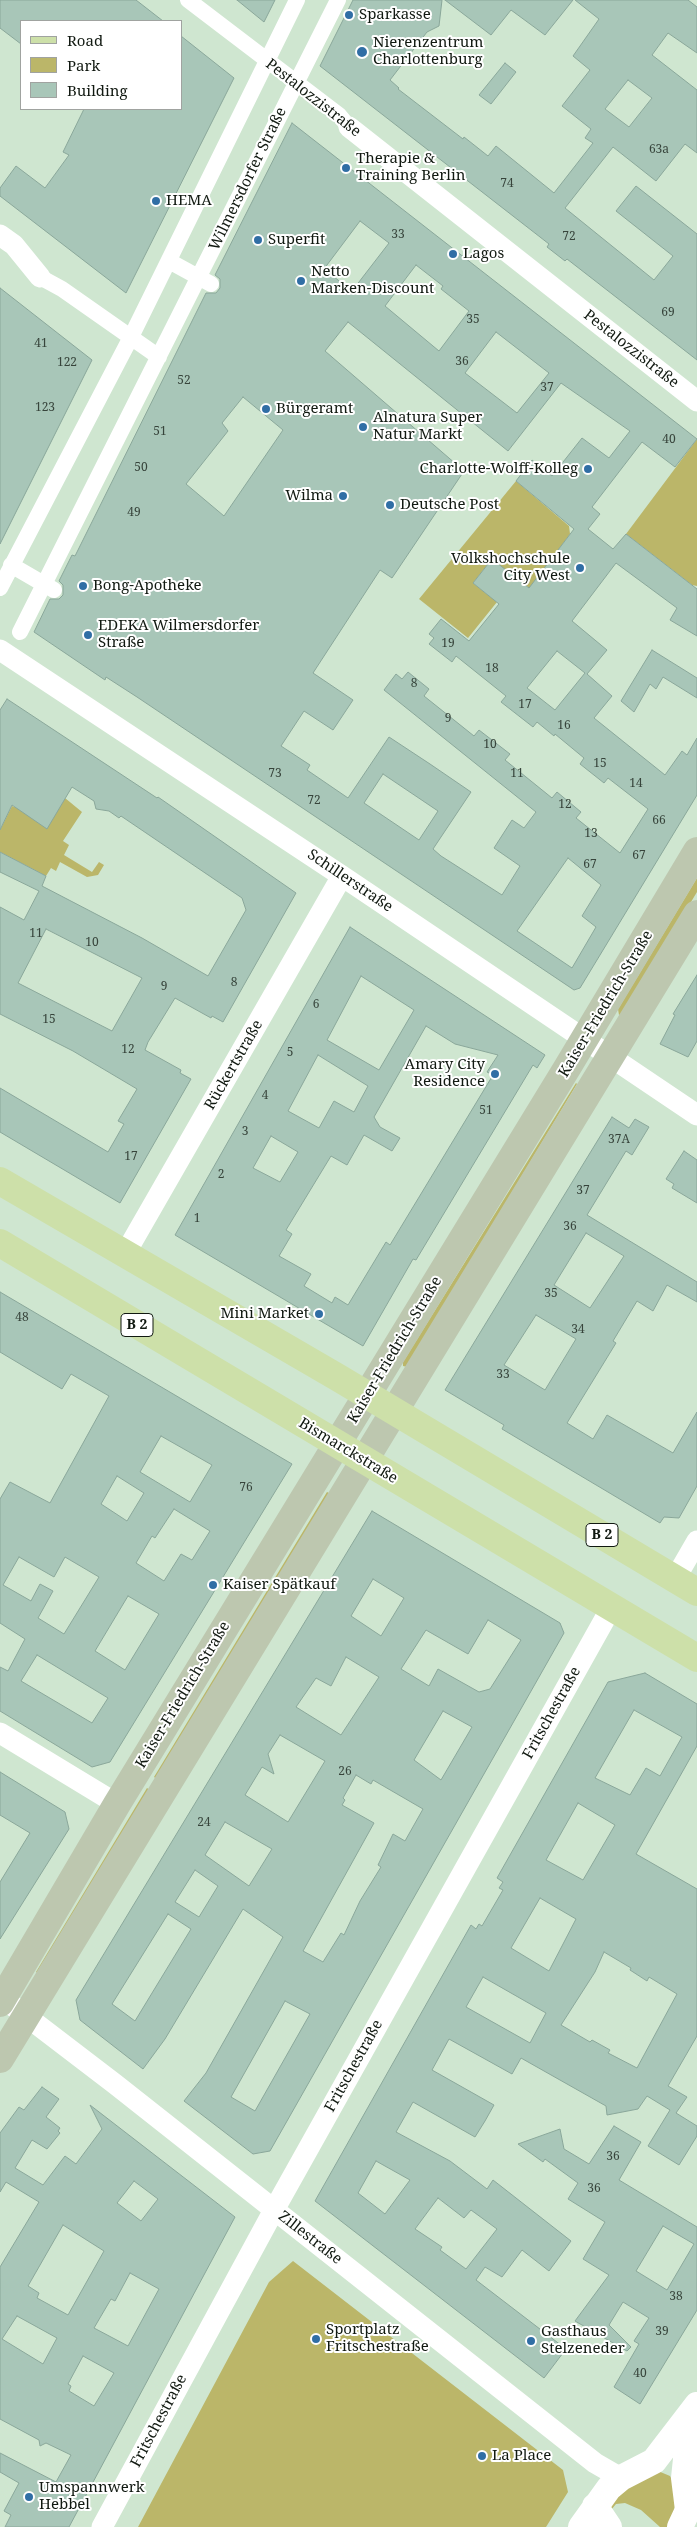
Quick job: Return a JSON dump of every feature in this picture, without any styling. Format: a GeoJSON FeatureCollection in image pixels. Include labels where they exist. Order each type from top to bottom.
{"type":"FeatureCollection","features":[{"type":"Feature","properties":{"kind":"main road","name":"Kaiser-Friedrich-Straße"},"geometry":{"type":"LineString","coordinates":[[1,1999],[117,1804],[585,1039],[697,851]]}},
{"type":"Feature","properties":{"kind":"main road","name":"Kaiser-Friedrich-Straße"},"geometry":{"type":"LineString","coordinates":[[0,2059],[697,914]]}},
{"type":"Feature","properties":{"kind":"main road","name":"B 2"},"geometry":{"type":"LineString","coordinates":[[0,1181],[368,1395],[686,1586]]}},
{"type":"Feature","properties":{"kind":"main road","name":"Bismarckstraße"},"geometry":{"type":"LineString","coordinates":[[0,1243],[697,1658]]}},
{"type":"Feature","properties":{"kind":"street","name":"Pestalozzistraße"},"geometry":{"type":"LineString","coordinates":[[188,0],[339,115],[349,127],[697,401]]}},
{"type":"Feature","properties":{"kind":"street"},"geometry":{"type":"LineString","coordinates":[[0,588],[131,337],[297,0]]}},
{"type":"Feature","properties":{"kind":"street","name":"Wilmersdorfer Straße"},"geometry":{"type":"LineString","coordinates":[[20,632],[50,588],[159,357],[205,280],[295,82],[338,0]]}},
{"type":"Feature","properties":{"kind":"street"},"geometry":{"type":"LineString","coordinates":[[0,235],[14,246],[40,277],[62,289],[159,357]]}},
{"type":"Feature","properties":{"kind":"street"},"geometry":{"type":"LineString","coordinates":[[169,261],[205,280]]}},
{"type":"Feature","properties":{"kind":"street"},"geometry":{"type":"LineString","coordinates":[[11,565],[50,588]]}},
{"type":"Feature","properties":{"kind":"street","name":"Schillerstraße"},"geometry":{"type":"LineString","coordinates":[[0,650],[342,876],[697,1115]]}},
{"type":"Feature","properties":{"kind":"street","name":"Rückertstraße"},"geometry":{"type":"LineString","coordinates":[[125,1254],[342,876]]}},
{"type":"Feature","properties":{"kind":"street"},"geometry":{"type":"LineString","coordinates":[[686,1586],[697,1541]]}},
{"type":"Feature","properties":{"kind":"street","name":"Fritschestraße"},"geometry":{"type":"LineString","coordinates":[[102,2527],[274,2210],[611,1608]]}},
{"type":"Feature","properties":{"kind":"street"},"geometry":{"type":"LineString","coordinates":[[0,1733],[117,1804]]}},
{"type":"Feature","properties":{"kind":"street","name":"Zillestraße"},"geometry":{"type":"LineString","coordinates":[[1,1999],[26,2016],[595,2463],[621,2478]]}},
{"type":"Feature","properties":{"kind":"street"},"geometry":{"type":"LineString","coordinates":[[595,2520],[621,2478],[654,2461],[697,2404]]}},
{"type":"Feature","properties":{"kind":"street"},"geometry":{"type":"LineString","coordinates":[[680,2527],[688,2510],[684,2478],[686,2460],[697,2436]]}},
{"type":"Feature","properties":{"kind":"street"},"geometry":{"type":"LineString","coordinates":[[654,2461],[668,2467],[684,2478]]}},
{"type":"Feature","properties":{"kind":"green space"},"geometry":{"type":"Polygon","coordinates":[[[697,439],[697,586],[692,585],[626,534],[697,439]]]}},
{"type":"Feature","properties":{"kind":"green space"},"geometry":{"type":"Polygon","coordinates":[[[516,481],[569,526],[570,534],[530,589],[527,586],[521,594],[492,559],[473,583],[497,602],[468,638],[419,599],[516,481]]]}},
{"type":"Feature","properties":{"kind":"green space"},"geometry":{"type":"Polygon","coordinates":[[[65,798],[82,812],[63,841],[69,845],[64,855],[92,872],[99,862],[104,865],[98,875],[87,877],[60,862],[56,871],[51,868],[46,876],[0,852],[0,830],[12,806],[17,808],[65,798]]]}},
{"type":"Feature","properties":{"kind":"green space"},"geometry":{"type":"Polygon","coordinates":[[[697,878],[697,892],[624,1013],[619,1015],[618,1009],[697,878]]]}},
{"type":"Feature","properties":{"kind":"green space"},"geometry":{"type":"Polygon","coordinates":[[[576,1083],[407,1367],[403,1366],[403,1362],[576,1083]]]}},
{"type":"Feature","properties":{"kind":"green space"},"geometry":{"type":"Polygon","coordinates":[[[327,1492],[331,1494],[158,1780],[154,1777],[327,1492]]]}},
{"type":"Feature","properties":{"kind":"green space"},"geometry":{"type":"Polygon","coordinates":[[[147,1788],[151,1791],[40,1975],[36,1972],[147,1788]]]}},
{"type":"Feature","properties":{"kind":"green space","name":"Sportplatz Fritschestraße"},"geometry":{"type":"Polygon","coordinates":[[[293,2261],[563,2470],[568,2492],[546,2527],[138,2527],[269,2282],[293,2261]]]}},
{"type":"Feature","properties":{"kind":"green space"},"geometry":{"type":"Polygon","coordinates":[[[658,2471],[670,2476],[674,2484],[675,2506],[671,2527],[660,2527],[641,2510],[625,2503],[616,2504],[611,2510],[612,2500],[620,2490],[658,2471]]]}},
{"type":"Feature","properties":{"kind":"building"},"geometry":{"type":"Polygon","coordinates":[[[0,0],[136,0],[162,20],[20,20],[20,43],[0,28],[0,0]]]}},
{"type":"Feature","properties":{"kind":"building"},"geometry":{"type":"Polygon","coordinates":[[[237,0],[275,0],[264,22],[237,0]]]}},
{"type":"Feature","properties":{"kind":"building"},"geometry":{"type":"Polygon","coordinates":[[[353,0],[442,0],[439,26],[427,32],[390,80],[398,89],[463,139],[464,137],[488,156],[496,146],[554,193],[593,143],[585,138],[591,129],[562,106],[590,70],[573,56],[599,19],[575,0],[688,0],[697,7],[697,53],[668,33],[652,55],[697,90],[697,153],[685,144],[656,181],[613,147],[565,208],[654,280],[673,256],[616,211],[636,186],[697,234],[697,360],[567,259],[565,261],[547,247],[549,244],[320,66],[353,0]],[[628,80],[605,109],[629,127],[652,98],[628,80]]]}},
{"type":"Feature","properties":{"kind":"building"},"geometry":{"type":"Polygon","coordinates":[[[445,0],[573,0],[545,35],[511,10],[491,35],[445,0]]]}},
{"type":"Feature","properties":{"kind":"building"},"geometry":{"type":"Polygon","coordinates":[[[182,37],[234,78],[126,293],[0,196],[0,188],[16,166],[45,188],[69,155],[63,152],[84,110],[182,110],[182,37]]]}},
{"type":"Feature","properties":{"kind":"building"},"geometry":{"type":"Polygon","coordinates":[[[505,63],[516,72],[491,104],[479,95],[505,63]]]}},
{"type":"Feature","properties":{"kind":"building"},"geometry":{"type":"Polygon","coordinates":[[[292,123],[697,439],[675,467],[642,442],[592,507],[600,514],[588,529],[613,549],[626,534],[697,589],[697,636],[670,620],[677,608],[616,563],[572,621],[607,650],[587,674],[612,696],[594,718],[665,775],[682,751],[687,755],[697,738],[697,795],[580,988],[574,990],[137,697],[106,677],[105,680],[34,632],[50,599],[59,599],[63,595],[63,585],[59,581],[72,555],[75,556],[206,293],[216,293],[220,288],[220,279],[215,275],[292,123]],[[360,221],[324,269],[352,291],[389,243],[360,221]],[[416,265],[385,306],[439,351],[469,311],[441,289],[443,286],[416,265]],[[348,322],[325,351],[464,471],[392,578],[380,570],[313,673],[353,700],[333,730],[304,711],[281,746],[310,765],[307,770],[348,798],[389,737],[430,764],[471,792],[433,849],[502,895],[520,866],[494,848],[512,820],[524,828],[536,812],[384,690],[396,674],[402,679],[408,672],[429,689],[424,696],[474,736],[479,730],[510,754],[505,760],[552,798],[557,792],[581,812],[576,818],[620,853],[648,809],[608,778],[604,783],[580,764],[584,758],[555,734],[554,736],[537,722],[533,727],[501,702],[506,696],[456,656],[452,662],[429,644],[434,638],[429,634],[441,619],[469,641],[499,604],[473,583],[492,559],[529,588],[574,529],[516,481],[532,460],[552,476],[582,438],[609,458],[630,431],[561,383],[508,451],[348,322]],[[496,332],[465,373],[517,413],[549,373],[496,332]],[[243,397],[222,423],[228,431],[186,484],[224,516],[283,430],[243,397]],[[557,651],[527,688],[555,710],[585,673],[557,651]],[[383,774],[364,803],[419,840],[438,811],[383,774]],[[568,858],[517,931],[572,968],[596,927],[582,916],[601,885],[568,858]]]}},
{"type":"Feature","properties":{"kind":"building"},"geometry":{"type":"Polygon","coordinates":[[[0,288],[92,360],[0,544],[0,288]]]}},
{"type":"Feature","properties":{"kind":"building"},"geometry":{"type":"Polygon","coordinates":[[[652,650],[697,678],[697,698],[663,677],[656,689],[650,684],[634,712],[621,701],[652,650]]]}},
{"type":"Feature","properties":{"kind":"building"},"geometry":{"type":"Polygon","coordinates":[[[7,699],[158,797],[296,893],[223,1022],[212,1016],[211,1018],[175,998],[148,1042],[145,1050],[181,1070],[180,1073],[191,1079],[120,1203],[0,1132],[0,1088],[108,1152],[124,1124],[118,1121],[137,1089],[73,1051],[0,1014],[0,907],[24,920],[39,891],[0,872],[0,852],[46,876],[42,886],[142,938],[208,976],[246,910],[242,898],[121,816],[119,818],[109,811],[96,809],[94,801],[72,787],[47,829],[12,805],[0,830],[0,710],[7,699]],[[46,929],[18,983],[112,1031],[142,978],[46,929]]]}},
{"type":"Feature","properties":{"kind":"building"},"geometry":{"type":"Polygon","coordinates":[[[350,927],[545,1055],[537,1068],[533,1065],[416,1260],[413,1259],[363,1346],[175,1235],[350,927]],[[361,976],[327,1040],[379,1070],[414,1010],[361,976]],[[426,1026],[374,1117],[380,1127],[400,1138],[392,1151],[364,1135],[347,1165],[331,1156],[286,1230],[292,1234],[279,1256],[311,1274],[304,1286],[332,1303],[335,1297],[348,1305],[386,1242],[390,1245],[493,1075],[487,1072],[498,1055],[455,1044],[426,1026]],[[318,1055],[288,1111],[319,1128],[334,1101],[354,1112],[368,1086],[318,1055]],[[271,1136],[253,1168],[280,1182],[298,1152],[271,1136]]]}},
{"type":"Feature","properties":{"kind":"building"},"geometry":{"type":"Polygon","coordinates":[[[697,975],[697,1041],[688,1057],[660,1044],[675,1015],[673,1014],[697,975]]]}},
{"type":"Feature","properties":{"kind":"building"},"geometry":{"type":"Polygon","coordinates":[[[612,1117],[629,1128],[635,1119],[649,1127],[632,1155],[626,1151],[587,1215],[697,1282],[697,1302],[667,1285],[653,1311],[637,1301],[613,1341],[616,1343],[567,1423],[593,1439],[607,1415],[673,1453],[697,1412],[697,1486],[679,1518],[664,1517],[660,1523],[502,1429],[504,1425],[445,1390],[612,1117]],[[586,1233],[554,1285],[590,1308],[624,1256],[586,1233]],[[536,1315],[504,1365],[545,1390],[576,1339],[536,1315]]]}},
{"type":"Feature","properties":{"kind":"building"},"geometry":{"type":"Polygon","coordinates":[[[684,1151],[697,1160],[697,1203],[672,1188],[674,1184],[666,1179],[684,1151]]]}},
{"type":"Feature","properties":{"kind":"building"},"geometry":{"type":"Polygon","coordinates":[[[0,1292],[292,1464],[110,1762],[92,1767],[0,1711],[0,1667],[8,1671],[25,1639],[0,1623],[0,1499],[10,1482],[50,1503],[109,1396],[71,1374],[62,1389],[0,1352],[0,1292]],[[161,1436],[140,1472],[190,1502],[212,1465],[161,1436]],[[117,1476],[101,1504],[127,1521],[144,1493],[117,1476]],[[174,1509],[155,1538],[152,1536],[136,1563],[164,1581],[181,1554],[192,1560],[210,1531],[174,1509]],[[19,1557],[3,1585],[31,1601],[40,1584],[53,1591],[38,1618],[64,1634],[99,1577],[65,1557],[54,1577],[19,1557]],[[128,1596],[95,1651],[125,1670],[159,1614],[128,1596]],[[37,1655],[21,1681],[92,1723],[108,1698],[37,1655]]]}},
{"type":"Feature","properties":{"kind":"building"},"geometry":{"type":"Polygon","coordinates":[[[372,1511],[560,1623],[564,1633],[270,2151],[253,2154],[184,2101],[206,2073],[283,1937],[243,1909],[165,2039],[143,2069],[80,2020],[76,2000],[372,1511]],[[373,1579],[351,1616],[381,1636],[404,1598],[373,1579]],[[488,1620],[468,1654],[426,1630],[401,1669],[429,1686],[438,1669],[479,1692],[490,1689],[521,1640],[488,1620]],[[346,1657],[331,1686],[316,1678],[296,1707],[341,1735],[379,1677],[346,1657]],[[443,1711],[414,1760],[441,1780],[472,1727],[443,1711]],[[280,1735],[268,1754],[274,1774],[262,1767],[245,1795],[288,1822],[325,1761],[280,1735]],[[356,1775],[343,1798],[345,1800],[342,1805],[374,1823],[303,1951],[323,1962],[341,1933],[344,1935],[360,1901],[381,1867],[378,1865],[393,1834],[405,1841],[423,1809],[373,1780],[371,1784],[356,1775]],[[225,1822],[205,1855],[249,1886],[272,1849],[225,1822]],[[195,1870],[175,1902],[199,1917],[218,1886],[195,1870]],[[168,1914],[112,2004],[135,2021],[191,1929],[168,1914]],[[285,2001],[231,2097],[255,2111],[310,2014],[285,2001]]]}},
{"type":"Feature","properties":{"kind":"building"},"geometry":{"type":"Polygon","coordinates":[[[645,1673],[697,1704],[697,1746],[636,1854],[697,1889],[697,2036],[668,2086],[687,2097],[676,2113],[697,2126],[697,2136],[679,2165],[648,2146],[670,2110],[647,2096],[638,2109],[607,2115],[606,2106],[521,2058],[512,2074],[449,2039],[432,2070],[494,2105],[485,2121],[475,2137],[413,2102],[396,2132],[450,2161],[487,2189],[493,2180],[571,2241],[549,2271],[522,2250],[502,2277],[485,2267],[476,2280],[566,2349],[544,2378],[315,2201],[471,1925],[476,1929],[479,1924],[482,1926],[503,1890],[499,1888],[503,1882],[497,1878],[608,1682],[645,1673]],[[634,1710],[595,1778],[630,1795],[646,1768],[660,1776],[682,1737],[634,1710]],[[578,1803],[546,1860],[583,1880],[615,1825],[578,1803]],[[540,1898],[511,1948],[549,1971],[576,1919],[540,1898]],[[604,1952],[595,1972],[561,2025],[590,2042],[592,2040],[610,2050],[608,2053],[637,2068],[677,1994],[649,1977],[647,1981],[630,1970],[631,1968],[604,1952]],[[483,1977],[466,2007],[530,2043],[546,2013],[483,1977]],[[376,2161],[358,2193],[385,2214],[410,2180],[376,2161]],[[438,2198],[415,2229],[442,2247],[440,2250],[466,2269],[497,2229],[471,2210],[464,2218],[438,2198]]]}},
{"type":"Feature","properties":{"kind":"building"},"geometry":{"type":"Polygon","coordinates":[[[0,1772],[65,1812],[69,1829],[0,1939],[0,1882],[30,1833],[0,1815],[0,1772]]]}},
{"type":"Feature","properties":{"kind":"building"},"geometry":{"type":"Polygon","coordinates":[[[42,2087],[59,2099],[46,2117],[60,2128],[58,2131],[60,2133],[47,2149],[32,2140],[15,2168],[43,2185],[65,2156],[76,2164],[102,2129],[90,2105],[235,2217],[69,2527],[5,2527],[11,2515],[4,2511],[19,2483],[0,2472],[0,2453],[56,2482],[71,2455],[46,2443],[40,2446],[39,2440],[0,2419],[0,2267],[39,2202],[6,2182],[0,2192],[0,2133],[19,2107],[24,2110],[42,2087]],[[134,2181],[117,2203],[141,2221],[158,2199],[134,2181]],[[63,2225],[28,2286],[39,2293],[37,2298],[68,2315],[104,2251],[63,2225]],[[130,2273],[115,2301],[111,2299],[94,2328],[128,2346],[159,2289],[130,2273]],[[17,2316],[2,2339],[43,2364],[57,2338],[17,2316]],[[83,2356],[68,2384],[71,2386],[69,2391],[94,2406],[114,2373],[83,2356]]]}},
{"type":"Feature","properties":{"kind":"building"},"geometry":{"type":"Polygon","coordinates":[[[614,2126],[641,2142],[619,2180],[697,2227],[697,2310],[640,2404],[614,2387],[639,2344],[634,2341],[649,2318],[623,2302],[609,2325],[631,2347],[627,2351],[575,2321],[609,2275],[583,2259],[605,2222],[568,2199],[578,2183],[545,2159],[543,2162],[518,2144],[560,2129],[564,2149],[589,2164],[614,2126]],[[663,2226],[636,2271],[667,2290],[694,2244],[663,2226]]]}},
{"type":"Feature","properties":{"kind":"place","name":"Sparkasse"},"geometry":{"type":"Point","coordinates":[349,15]}},
{"type":"Feature","properties":{"kind":"place","name":"Nierenzentrum Charlottenburg"},"geometry":{"type":"Point","coordinates":[362,52]}},
{"type":"Feature","properties":{"kind":"place","name":"Therapie & Training Berlin"},"geometry":{"type":"Point","coordinates":[346,168]}},
{"type":"Feature","properties":{"kind":"place","name":"HEMA"},"geometry":{"type":"Point","coordinates":[156,201]}},
{"type":"Feature","properties":{"kind":"place","name":"Superfit"},"geometry":{"type":"Point","coordinates":[258,240]}},
{"type":"Feature","properties":{"kind":"place","name":"Lagos"},"geometry":{"type":"Point","coordinates":[453,254]}},
{"type":"Feature","properties":{"kind":"place","name":"Netto Marken-Discount"},"geometry":{"type":"Point","coordinates":[301,281]}},
{"type":"Feature","properties":{"kind":"place","name":"Bürgeramt"},"geometry":{"type":"Point","coordinates":[266,409]}},
{"type":"Feature","properties":{"kind":"place","name":"Alnatura Super Natur Markt"},"geometry":{"type":"Point","coordinates":[363,427]}},
{"type":"Feature","properties":{"kind":"place","name":"Charlotte-Wolff-Kolleg"},"geometry":{"type":"Point","coordinates":[588,469]}},
{"type":"Feature","properties":{"kind":"place","name":"Wilma"},"geometry":{"type":"Point","coordinates":[343,496]}},
{"type":"Feature","properties":{"kind":"place","name":"Deutsche Post"},"geometry":{"type":"Point","coordinates":[390,505]}},
{"type":"Feature","properties":{"kind":"place","name":"Volkshochschule City West"},"geometry":{"type":"Point","coordinates":[580,568]}},
{"type":"Feature","properties":{"kind":"place","name":"Bong-Apotheke"},"geometry":{"type":"Point","coordinates":[83,586]}},
{"type":"Feature","properties":{"kind":"place","name":"EDEKA Wilmersdorfer Straße"},"geometry":{"type":"Point","coordinates":[88,635]}},
{"type":"Feature","properties":{"kind":"place","name":"Amary City Residence"},"geometry":{"type":"Point","coordinates":[495,1074]}},
{"type":"Feature","properties":{"kind":"place","name":"Mini Market"},"geometry":{"type":"Point","coordinates":[319,1314]}},
{"type":"Feature","properties":{"kind":"place","name":"Kaiser Spätkauf"},"geometry":{"type":"Point","coordinates":[213,1585]}},
{"type":"Feature","properties":{"kind":"place","name":"Sportplatz Fritschestraße"},"geometry":{"type":"Point","coordinates":[316,2339]}},
{"type":"Feature","properties":{"kind":"place","name":"Gasthaus Stelzeneder"},"geometry":{"type":"Point","coordinates":[531,2341]}},
{"type":"Feature","properties":{"kind":"place","name":"La Place"},"geometry":{"type":"Point","coordinates":[482,2456]}},
{"type":"Feature","properties":{"kind":"place","name":"Umspannwerk Hebbel"},"geometry":{"type":"Point","coordinates":[29,2497]}}]}
